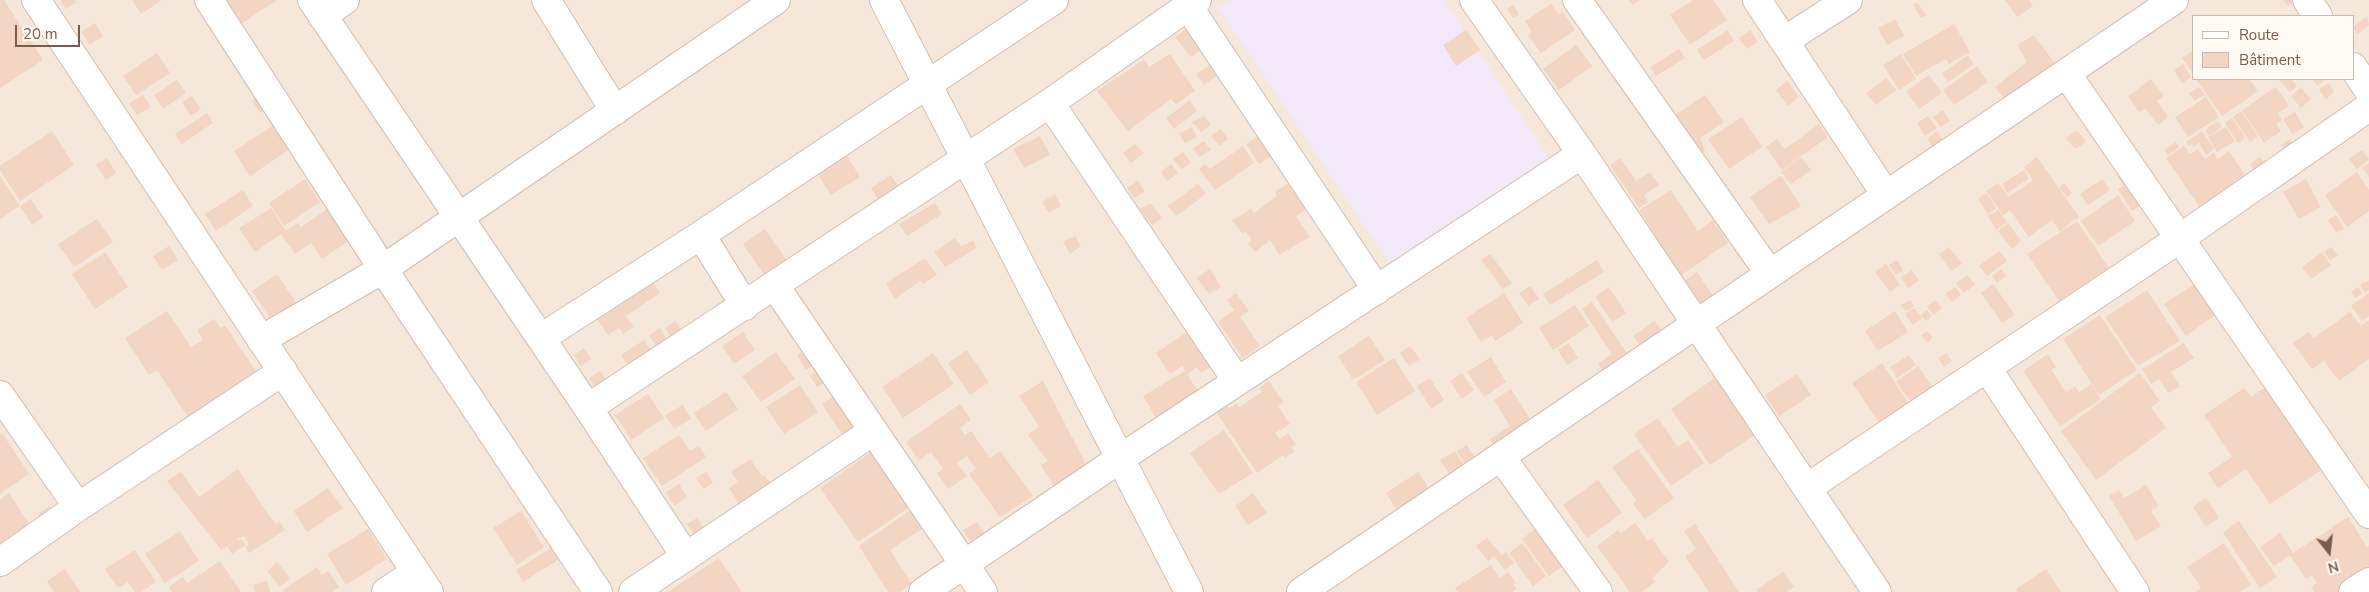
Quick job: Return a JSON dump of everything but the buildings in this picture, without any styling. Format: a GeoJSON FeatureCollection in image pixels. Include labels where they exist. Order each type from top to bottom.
{"type":"FeatureCollection","features":[{"type":"Feature","properties":{"kind":"street"},"geometry":{"type":"LineString","coordinates":[[36,0],[422,582],[386,592]]}},
{"type":"Feature","properties":{"kind":"street"},"geometry":{"type":"LineString","coordinates":[[209,0],[383,269],[598,592]]}},
{"type":"Feature","properties":{"kind":"street"},"geometry":{"type":"LineString","coordinates":[[345,0],[317,8],[541,338],[686,557]]}},
{"type":"Feature","properties":{"kind":"street"},"geometry":{"type":"LineString","coordinates":[[546,0],[615,111]]}},
{"type":"Feature","properties":{"kind":"street"},"geometry":{"type":"LineString","coordinates":[[261,340],[383,269],[776,0]]}},
{"type":"Feature","properties":{"kind":"street"},"geometry":{"type":"LineString","coordinates":[[884,0],[929,84],[1189,592]]}},
{"type":"Feature","properties":{"kind":"street"},"geometry":{"type":"LineString","coordinates":[[541,338],[701,235],[1054,0]]}},
{"type":"Feature","properties":{"kind":"street"},"geometry":{"type":"LineString","coordinates":[[1577,0],[1770,274]]}},
{"type":"Feature","properties":{"kind":"street"},"geometry":{"type":"LineString","coordinates":[[1757,0],[1886,195]]}},
{"type":"Feature","properties":{"kind":"street"},"geometry":{"type":"LineString","coordinates":[[1784,41],[1848,0]]}},
{"type":"Feature","properties":{"kind":"street"},"geometry":{"type":"LineString","coordinates":[[1308,590],[2174,0]]}},
{"type":"Feature","properties":{"kind":"street"},"geometry":{"type":"LineString","coordinates":[[2307,0],[2317,15]]}},
{"type":"Feature","properties":{"kind":"street"},"geometry":{"type":"LineString","coordinates":[[588,408],[1050,103],[1192,3],[1377,290]]}},
{"type":"Feature","properties":{"kind":"street"},"geometry":{"type":"LineString","coordinates":[[1482,3],[1877,592]]}},
{"type":"Feature","properties":{"kind":"street"},"geometry":{"type":"LineString","coordinates":[[2354,68],[2369,91]]}},
{"type":"Feature","properties":{"kind":"street"},"geometry":{"type":"LineString","coordinates":[[2066,73],[2369,514]]}},
{"type":"Feature","properties":{"kind":"street"},"geometry":{"type":"LineString","coordinates":[[1050,103],[1237,381]]}},
{"type":"Feature","properties":{"kind":"street"},"geometry":{"type":"LineString","coordinates":[[1806,488],[2180,239],[2369,107]]}},
{"type":"Feature","properties":{"kind":"street"},"geometry":{"type":"LineString","coordinates":[[923,592],[1121,458],[1582,154]]}},
{"type":"Feature","properties":{"kind":"street"},"geometry":{"type":"LineString","coordinates":[[701,235],[745,306]]}},
{"type":"Feature","properties":{"kind":"street"},"geometry":{"type":"LineString","coordinates":[[775,286],[872,432],[983,592]]}},
{"type":"Feature","properties":{"kind":"street"},"geometry":{"type":"LineString","coordinates":[[1987,368],[2135,592]]}},
{"type":"Feature","properties":{"kind":"street"},"geometry":{"type":"LineString","coordinates":[[0,562],[78,507],[283,371]]}},
{"type":"Feature","properties":{"kind":"street"},"geometry":{"type":"LineString","coordinates":[[3,406],[78,507]]}},
{"type":"Feature","properties":{"kind":"street"},"geometry":{"type":"LineString","coordinates":[[632,592],[872,432]]}},
{"type":"Feature","properties":{"kind":"street"},"geometry":{"type":"LineString","coordinates":[[1501,457],[1598,592]]}},
{"type":"Feature","properties":{"kind":"street"},"geometry":{"type":"LineString","coordinates":[[2353,592],[2369,582]]}},
{"type":"Feature","properties":{"kind":"shaded area"},"geometry":{"type":"Polygon","coordinates":[[[0,0],[2369,0],[2369,592],[0,592],[0,0]]]}},
{"type":"Feature","properties":{"kind":"shaded area"},"geometry":{"type":"Polygon","coordinates":[[[1230,0],[1444,0],[1549,158],[1390,264],[1218,8],[1230,0]]]}}]}
